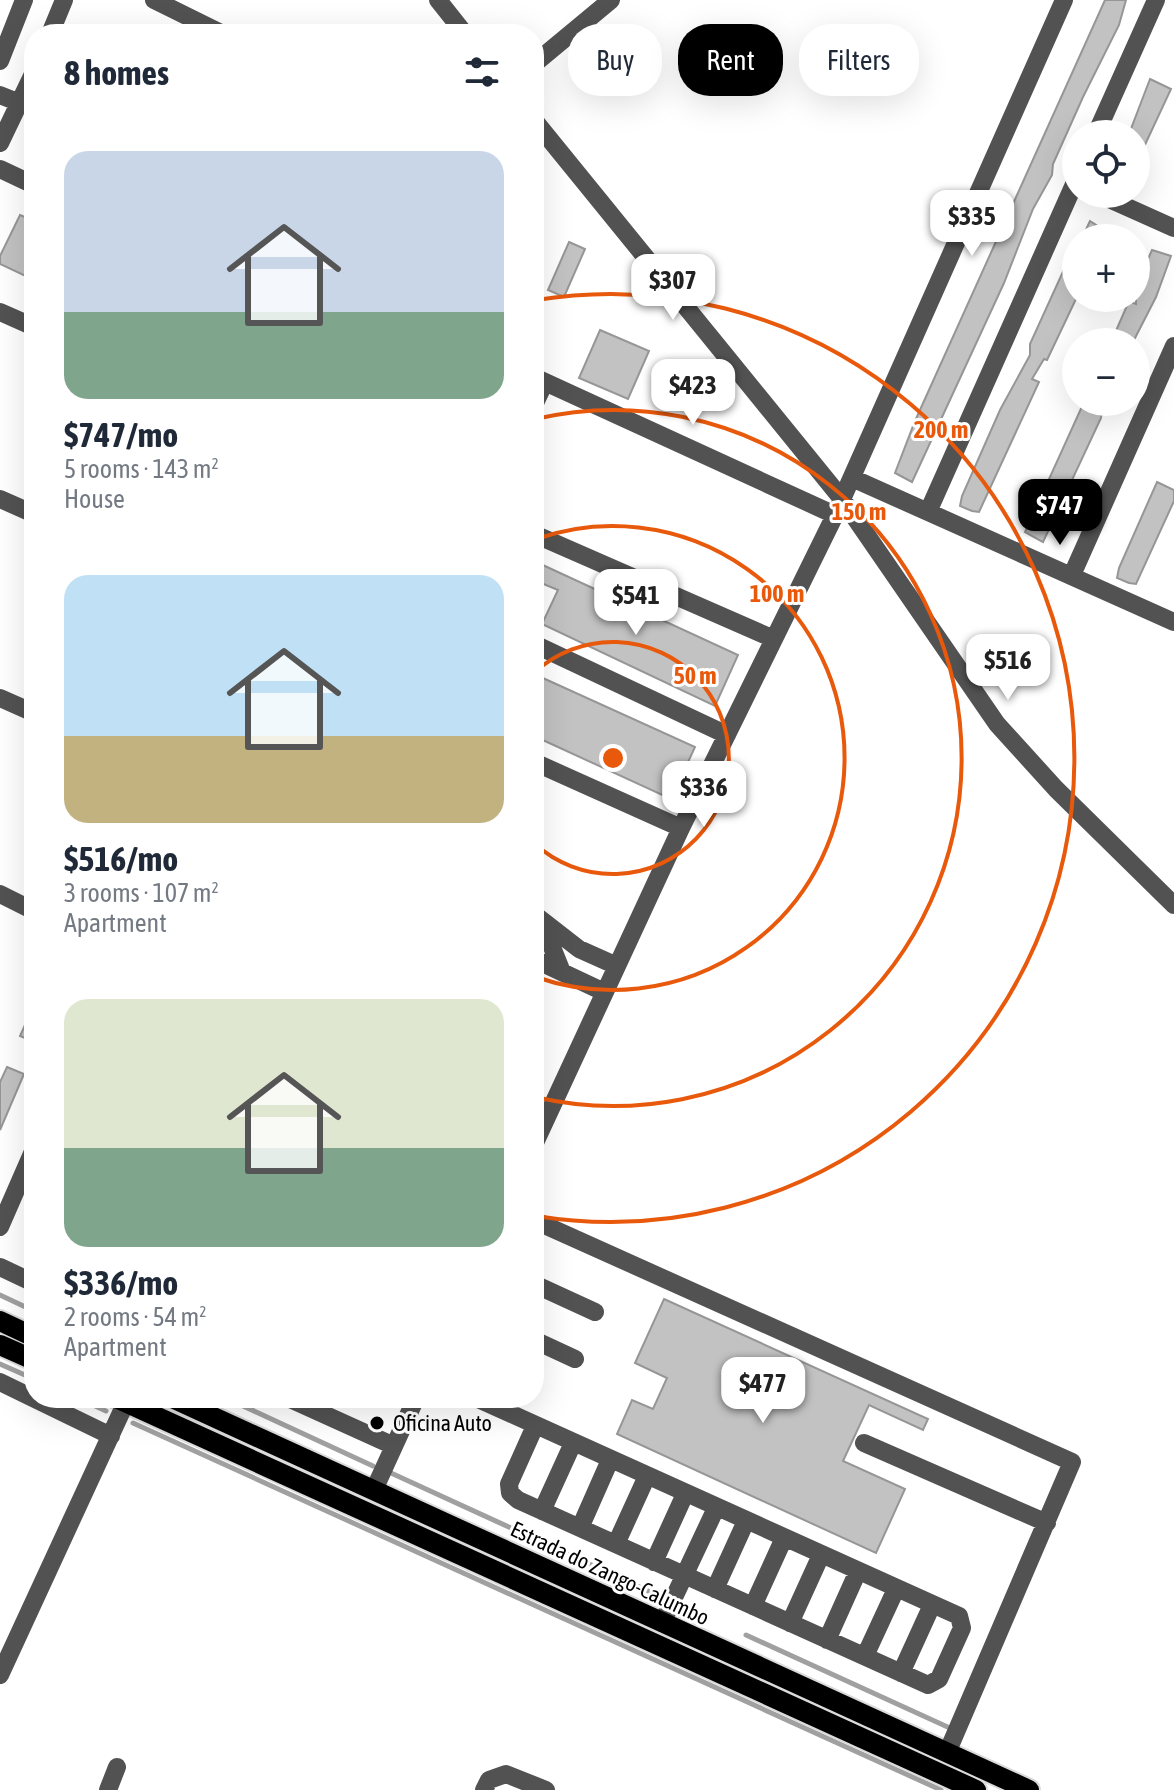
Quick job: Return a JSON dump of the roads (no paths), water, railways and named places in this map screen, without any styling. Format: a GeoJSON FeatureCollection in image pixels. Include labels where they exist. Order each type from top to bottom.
{"type":"FeatureCollection","features":[{"type":"Feature","properties":{"kind":"main road"},"geometry":{"type":"LineString","coordinates":[[0,1321],[24,1332]]}},
{"type":"Feature","properties":{"kind":"main road"},"geometry":{"type":"LineString","coordinates":[[0,1345],[24,1356]]}},
{"type":"Feature","properties":{"kind":"main road","name":"Estrada do Zango-Calumbo"},"geometry":{"type":"LineString","coordinates":[[198,1408],[380,1477],[669,1609],[947,1753],[1029,1790]]}},
{"type":"Feature","properties":{"kind":"main road"},"geometry":{"type":"LineString","coordinates":[[118,1414],[976,1790]]}},
{"type":"Feature","properties":{"kind":"street"},"geometry":{"type":"LineString","coordinates":[[0,61],[24,0]]}},
{"type":"Feature","properties":{"kind":"street"},"geometry":{"type":"LineString","coordinates":[[54,24],[64,0]]}},
{"type":"Feature","properties":{"kind":"street"},"geometry":{"type":"LineString","coordinates":[[154,0],[203,24]]}},
{"type":"Feature","properties":{"kind":"street"},"geometry":{"type":"LineString","coordinates":[[438,0],[457,24]]}},
{"type":"Feature","properties":{"kind":"street"},"geometry":{"type":"LineString","coordinates":[[544,56],[611,0]]}},
{"type":"Feature","properties":{"kind":"street"},"geometry":{"type":"LineString","coordinates":[[544,1123],[681,828],[839,507],[1064,0]]}},
{"type":"Feature","properties":{"kind":"street"},"geometry":{"type":"LineString","coordinates":[[1102,120],[1156,0]]}},
{"type":"Feature","properties":{"kind":"street"},"geometry":{"type":"LineString","coordinates":[[0,95],[20,103]]}},
{"type":"Feature","properties":{"kind":"street"},"geometry":{"type":"LineString","coordinates":[[0,143],[24,95]]}},
{"type":"Feature","properties":{"kind":"street"},"geometry":{"type":"LineString","coordinates":[[544,133],[839,507],[997,724],[1056,789],[1174,905]]}},
{"type":"Feature","properties":{"kind":"street"},"geometry":{"type":"LineString","coordinates":[[0,169],[24,180]]}},
{"type":"Feature","properties":{"kind":"street"},"geometry":{"type":"LineString","coordinates":[[928,512],[1064,208]]}},
{"type":"Feature","properties":{"kind":"street"},"geometry":{"type":"LineString","coordinates":[[1129,208],[1174,228]]}},
{"type":"Feature","properties":{"kind":"street"},"geometry":{"type":"LineString","coordinates":[[0,312],[24,323]]}},
{"type":"Feature","properties":{"kind":"street"},"geometry":{"type":"LineString","coordinates":[[1072,575],[1174,346]]}},
{"type":"Feature","properties":{"kind":"street"},"geometry":{"type":"LineString","coordinates":[[544,381],[839,507]]}},
{"type":"Feature","properties":{"kind":"street"},"geometry":{"type":"LineString","coordinates":[[852,478],[1174,622]]}},
{"type":"Feature","properties":{"kind":"street"},"geometry":{"type":"LineString","coordinates":[[0,499],[24,510]]}},
{"type":"Feature","properties":{"kind":"street"},"geometry":{"type":"LineString","coordinates":[[544,538],[774,639]]}},
{"type":"Feature","properties":{"kind":"street"},"geometry":{"type":"LineString","coordinates":[[544,649],[727,735]]}},
{"type":"Feature","properties":{"kind":"street"},"geometry":{"type":"LineString","coordinates":[[0,698],[24,709]]}},
{"type":"Feature","properties":{"kind":"street"},"geometry":{"type":"LineString","coordinates":[[544,766],[681,828]]}},
{"type":"Feature","properties":{"kind":"street"},"geometry":{"type":"LineString","coordinates":[[0,894],[24,906]]}},
{"type":"Feature","properties":{"kind":"street"},"geometry":{"type":"LineString","coordinates":[[544,922],[579,949],[617,966]]}},
{"type":"Feature","properties":{"kind":"street"},"geometry":{"type":"LineString","coordinates":[[544,931],[562,972]]}},
{"type":"Feature","properties":{"kind":"street"},"geometry":{"type":"LineString","coordinates":[[544,954],[579,949]]}},
{"type":"Feature","properties":{"kind":"street"},"geometry":{"type":"LineString","coordinates":[[544,962],[604,992]]}},
{"type":"Feature","properties":{"kind":"street"},"geometry":{"type":"LineString","coordinates":[[544,1102],[552,1105]]}},
{"type":"Feature","properties":{"kind":"street"},"geometry":{"type":"LineString","coordinates":[[0,1227],[24,1172]]}},
{"type":"Feature","properties":{"kind":"street"},"geometry":{"type":"LineString","coordinates":[[544,1225],[1072,1462],[947,1753]]}},
{"type":"Feature","properties":{"kind":"street"},"geometry":{"type":"LineString","coordinates":[[0,1267],[24,1278]]}},
{"type":"Feature","properties":{"kind":"street"},"geometry":{"type":"LineString","coordinates":[[544,1289],[595,1312]]}},
{"type":"Feature","properties":{"kind":"street"},"geometry":{"type":"LineString","coordinates":[[544,1345],[575,1359]]}},
{"type":"Feature","properties":{"kind":"street"},"geometry":{"type":"LineString","coordinates":[[0,1382],[24,1389]]}},
{"type":"Feature","properties":{"kind":"street"},"geometry":{"type":"LineString","coordinates":[[0,1675],[118,1414],[96,1408]]}},
{"type":"Feature","properties":{"kind":"street"},"geometry":{"type":"LineString","coordinates":[[310,1408],[394,1446]]}},
{"type":"Feature","properties":{"kind":"street"},"geometry":{"type":"LineString","coordinates":[[380,1477],[411,1408]]}},
{"type":"Feature","properties":{"kind":"street"},"geometry":{"type":"LineString","coordinates":[[497,1408],[959,1616],[962,1628],[935,1682],[928,1685],[518,1500],[510,1493],[509,1484],[535,1426]]}},
{"type":"Feature","properties":{"kind":"street"},"geometry":{"type":"LineString","coordinates":[[542,1511],[573,1443]]}},
{"type":"Feature","properties":{"kind":"street"},"geometry":{"type":"LineString","coordinates":[[864,1443],[1047,1523]]}},
{"type":"Feature","properties":{"kind":"street"},"geometry":{"type":"LineString","coordinates":[[580,1528],[610,1460]]}},
{"type":"Feature","properties":{"kind":"street"},"geometry":{"type":"LineString","coordinates":[[616,1544],[647,1476]]}},
{"type":"Feature","properties":{"kind":"street"},"geometry":{"type":"LineString","coordinates":[[654,1562],[685,1494]]}},
{"type":"Feature","properties":{"kind":"street"},"geometry":{"type":"LineString","coordinates":[[669,1609],[716,1508]]}},
{"type":"Feature","properties":{"kind":"street"},"geometry":{"type":"LineString","coordinates":[[715,1589],[746,1521]]}},
{"type":"Feature","properties":{"kind":"street"},"geometry":{"type":"LineString","coordinates":[[753,1606],[784,1538]]}},
{"type":"Feature","properties":{"kind":"street"},"geometry":{"type":"LineString","coordinates":[[790,1623],[821,1555]]}},
{"type":"Feature","properties":{"kind":"street"},"geometry":{"type":"LineString","coordinates":[[827,1640],[858,1571]]}},
{"type":"Feature","properties":{"kind":"street"},"geometry":{"type":"LineString","coordinates":[[865,1656],[896,1589]]}},
{"type":"Feature","properties":{"kind":"street"},"geometry":{"type":"LineString","coordinates":[[901,1673],[932,1605]]}},
{"type":"Feature","properties":{"kind":"street"},"geometry":{"type":"LineString","coordinates":[[108,1790],[117,1767]]}},
{"type":"Feature","properties":{"kind":"street"},"geometry":{"type":"LineString","coordinates":[[484,1790],[489,1780],[506,1774],[546,1790]]}},
{"type":"Feature","properties":{"kind":"waterway"},"geometry":{"type":"LineString","coordinates":[[0,1295],[24,1306]]}},
{"type":"Feature","properties":{"kind":"waterway"},"geometry":{"type":"LineString","coordinates":[[0,1364],[24,1375]]}},
{"type":"Feature","properties":{"kind":"waterway"},"geometry":{"type":"LineString","coordinates":[[100,1408],[106,1411]]}},
{"type":"Feature","properties":{"kind":"waterway"},"geometry":{"type":"LineString","coordinates":[[248,1408],[373,1466]]}},
{"type":"Feature","properties":{"kind":"waterway"},"geometry":{"type":"LineString","coordinates":[[133,1423],[941,1790]]}},
{"type":"Feature","properties":{"kind":"waterway"},"geometry":{"type":"LineString","coordinates":[[391,1473],[707,1618]]}},
{"type":"Feature","properties":{"kind":"waterway"},"geometry":{"type":"LineString","coordinates":[[746,1635],[952,1729]]}},
{"type":"Feature","properties":{"kind":"place","name":"Oficina Auto"},"geometry":{"type":"Point","coordinates":[377,1423]}}]}
